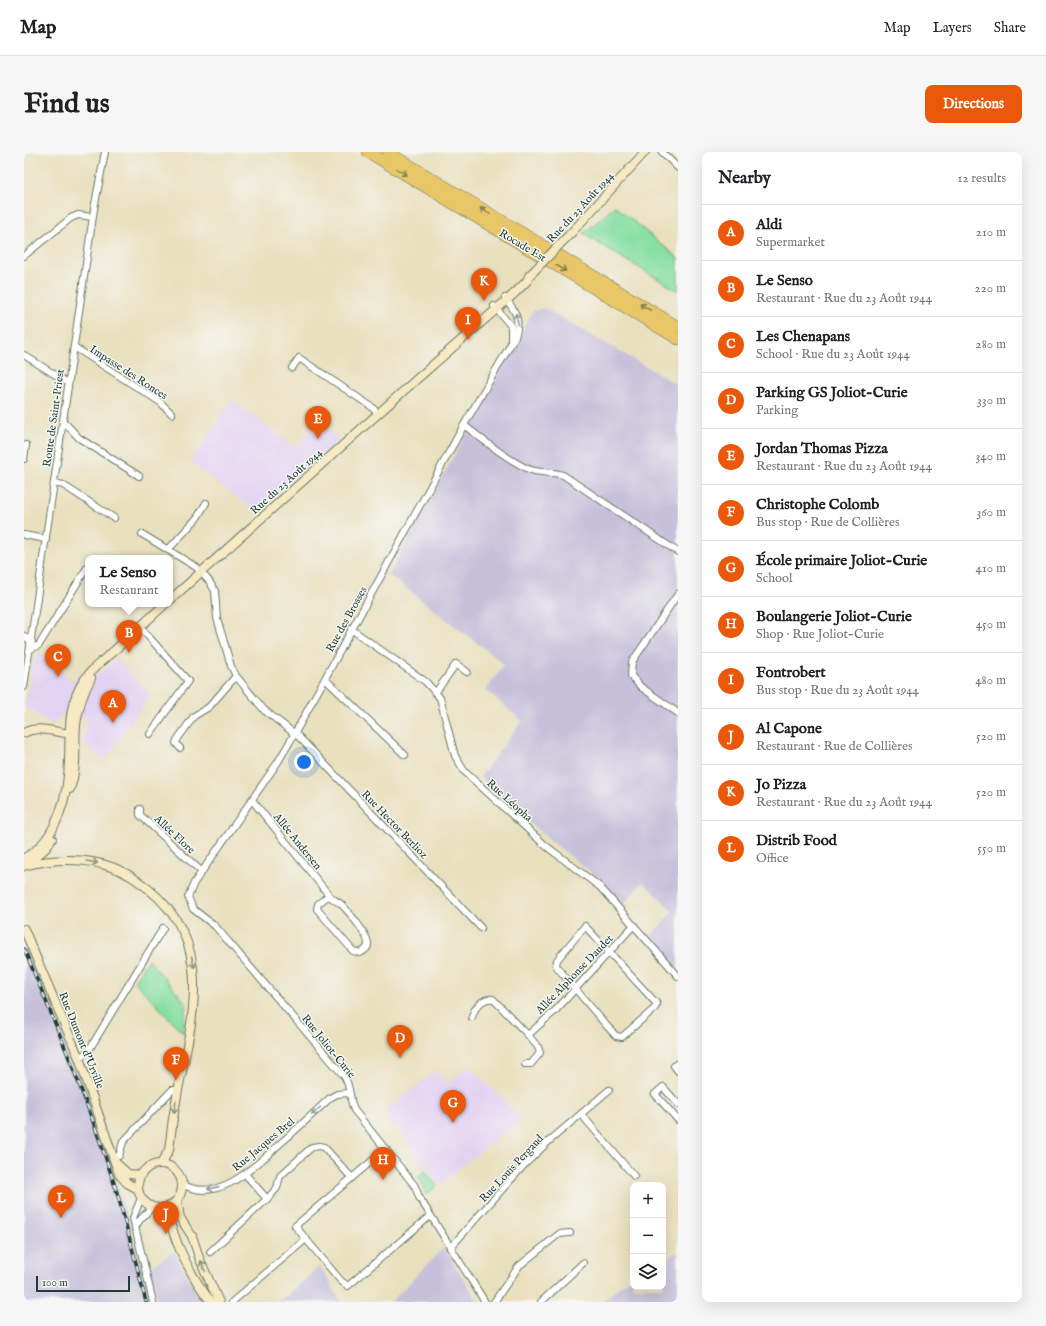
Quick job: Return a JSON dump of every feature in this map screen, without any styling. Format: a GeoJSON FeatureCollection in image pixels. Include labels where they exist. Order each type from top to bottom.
{"type":"FeatureCollection","features":[{"type":"Feature","properties":{"kind":"highway","name":"Rocade Est"},"geometry":{"type":"LineString","coordinates":[[368,152],[678,339]]}},
{"type":"Feature","properties":{"kind":"highway","name":"Rocade Est"},"geometry":{"type":"LineString","coordinates":[[388,152],[678,327]]}},
{"type":"Feature","properties":{"kind":"main road","name":"Rue du 23 Août 1944"},"geometry":{"type":"LineString","coordinates":[[173,597],[527,281],[529,276],[573,231],[645,152]]}},
{"type":"Feature","properties":{"kind":"main road"},"geometry":{"type":"LineString","coordinates":[[24,866],[46,848],[57,828],[72,785],[76,765],[70,716],[79,689],[86,677],[98,664],[162,607]]}},
{"type":"Feature","properties":{"kind":"main road"},"geometry":{"type":"LineString","coordinates":[[24,732],[34,730],[72,730]]}},
{"type":"Feature","properties":{"kind":"main road"},"geometry":{"type":"LineString","coordinates":[[24,858],[40,847],[47,839],[59,813],[66,785],[72,730]]}},
{"type":"Feature","properties":{"kind":"main road"},"geometry":{"type":"LineString","coordinates":[[24,866],[53,859],[84,860],[109,865],[132,876],[152,890],[170,911],[184,932],[195,969],[195,998],[169,1150],[161,1164]]}},
{"type":"Feature","properties":{"kind":"main road","name":"Rue Dumont d'Urville"},"geometry":{"type":"LineString","coordinates":[[24,929],[79,1058],[119,1174],[127,1183],[138,1189]]}},
{"type":"Feature","properties":{"kind":"main road"},"geometry":{"type":"LineString","coordinates":[[115,1160],[128,1174],[140,1175]]}},
{"type":"Feature","properties":{"kind":"main road"},"geometry":{"type":"LineString","coordinates":[[161,1164],[176,1171],[182,1184],[181,1193],[177,1200],[163,1208],[152,1207],[141,1198],[138,1189],[140,1175],[150,1166],[161,1164]]}},
{"type":"Feature","properties":{"kind":"main road"},"geometry":{"type":"LineString","coordinates":[[177,1200],[180,1218],[192,1236],[200,1260],[218,1302]]}},
{"type":"Feature","properties":{"kind":"main road"},"geometry":{"type":"LineString","coordinates":[[163,1208],[170,1219],[178,1245],[190,1270],[211,1302]]}},
{"type":"Feature","properties":{"kind":"street","name":"Route de Saint-Priest"},"geometry":{"type":"LineString","coordinates":[[24,687],[31,649],[93,217],[105,152]]}},
{"type":"Feature","properties":{"kind":"street"},"geometry":{"type":"LineString","coordinates":[[662,152],[678,168]]}},
{"type":"Feature","properties":{"kind":"street"},"geometry":{"type":"LineString","coordinates":[[24,256],[71,218],[78,215],[93,217]]}},
{"type":"Feature","properties":{"kind":"street","name":"Rue des Brosses"},"geometry":{"type":"LineString","coordinates":[[188,897],[194,883],[252,800],[295,733],[464,425],[515,337],[519,323],[516,313],[506,299]]}},
{"type":"Feature","properties":{"kind":"street"},"geometry":{"type":"LineString","coordinates":[[495,308],[511,326],[511,343]]}},
{"type":"Feature","properties":{"kind":"street","name":"Impasse des Ronces"},"geometry":{"type":"LineString","coordinates":[[74,348],[160,402],[172,414]]}},
{"type":"Feature","properties":{"kind":"street"},"geometry":{"type":"LineString","coordinates":[[24,355],[68,383]]}},
{"type":"Feature","properties":{"kind":"street"},"geometry":{"type":"LineString","coordinates":[[292,368],[299,358],[372,407],[378,414]]}},
{"type":"Feature","properties":{"kind":"street"},"geometry":{"type":"LineString","coordinates":[[63,424],[67,425],[79,438],[138,476]]}},
{"type":"Feature","properties":{"kind":"street"},"geometry":{"type":"LineString","coordinates":[[464,425],[523,466],[535,471],[552,471],[563,475],[678,552]]}},
{"type":"Feature","properties":{"kind":"street"},"geometry":{"type":"LineString","coordinates":[[24,459],[26,445]]}},
{"type":"Feature","properties":{"kind":"street"},"geometry":{"type":"LineString","coordinates":[[54,483],[63,485],[114,518]]}},
{"type":"Feature","properties":{"kind":"street"},"geometry":{"type":"LineString","coordinates":[[168,550],[197,518],[206,503]]}},
{"type":"Feature","properties":{"kind":"street"},"geometry":{"type":"LineString","coordinates":[[142,534],[201,572],[215,591],[218,618],[236,676],[209,707],[194,716],[177,740],[176,743],[180,748]]}},
{"type":"Feature","properties":{"kind":"street"},"geometry":{"type":"LineString","coordinates":[[24,535],[46,539]]}},
{"type":"Feature","properties":{"kind":"street"},"geometry":{"type":"LineString","coordinates":[[31,649],[39,645],[85,571]]}},
{"type":"Feature","properties":{"kind":"street"},"geometry":{"type":"LineString","coordinates":[[678,594],[632,662],[632,676],[641,687],[678,713]]}},
{"type":"Feature","properties":{"kind":"street"},"geometry":{"type":"LineString","coordinates":[[140,627],[188,681],[150,734]]}},
{"type":"Feature","properties":{"kind":"street","name":"Rue Léopha"},"geometry":{"type":"LineString","coordinates":[[351,630],[426,682],[436,692],[443,705],[455,756],[465,772],[546,846],[600,887],[678,976]]}},
{"type":"Feature","properties":{"kind":"street"},"geometry":{"type":"LineString","coordinates":[[24,636],[32,642]]}},
{"type":"Feature","properties":{"kind":"street"},"geometry":{"type":"LineString","coordinates":[[436,692],[456,664],[466,672]]}},
{"type":"Feature","properties":{"kind":"street","name":"Rue Hector Berlioz"},"geometry":{"type":"LineString","coordinates":[[236,676],[264,710],[295,733],[481,928]]}},
{"type":"Feature","properties":{"kind":"street"},"geometry":{"type":"LineString","coordinates":[[325,679],[405,755]]}},
{"type":"Feature","properties":{"kind":"street","name":"Allée Andersen"},"geometry":{"type":"LineString","coordinates":[[252,800],[329,895],[332,899],[341,903],[367,936],[368,944],[365,950],[360,953],[353,951],[317,909],[318,904],[329,895]]}},
{"type":"Feature","properties":{"kind":"street","name":"Allée Flore"},"geometry":{"type":"LineString","coordinates":[[140,809],[140,815],[202,872]]}},
{"type":"Feature","properties":{"kind":"street","name":"Rue Joliot-Curie"},"geometry":{"type":"LineString","coordinates":[[188,897],[193,909],[215,926],[344,1076],[349,1084],[349,1093],[354,1110],[415,1186],[419,1197],[430,1216],[485,1302]]}},
{"type":"Feature","properties":{"kind":"street","name":"Allée Alphonse Daudet"},"geometry":{"type":"LineString","coordinates":[[528,1035],[556,1010],[634,925]]}},
{"type":"Feature","properties":{"kind":"street"},"geometry":{"type":"LineString","coordinates":[[585,926],[610,952],[657,1004],[655,1008],[622,1037],[616,1036],[556,966],[557,960],[585,926]]}},
{"type":"Feature","properties":{"kind":"street"},"geometry":{"type":"LineString","coordinates":[[79,1058],[89,1050],[163,928]]}},
{"type":"Feature","properties":{"kind":"street"},"geometry":{"type":"LineString","coordinates":[[472,1017],[473,1010],[486,999],[493,999],[538,1047],[540,1053],[531,1064],[525,1064]]}},
{"type":"Feature","properties":{"kind":"street"},"geometry":{"type":"LineString","coordinates":[[678,1063],[674,1066],[678,1071]]}},
{"type":"Feature","properties":{"kind":"street"},"geometry":{"type":"LineString","coordinates":[[678,1104],[663,1087],[655,1094],[678,1120]]}},
{"type":"Feature","properties":{"kind":"street"},"geometry":{"type":"LineString","coordinates":[[115,1160],[119,1156],[123,1142],[172,1090],[178,1091]]}},
{"type":"Feature","properties":{"kind":"street","name":"Rue Louis Pergaud"},"geometry":{"type":"LineString","coordinates":[[450,1248],[524,1165],[608,1090]]}},
{"type":"Feature","properties":{"kind":"street"},"geometry":{"type":"LineString","coordinates":[[672,1097],[678,1092]]}},
{"type":"Feature","properties":{"kind":"street","name":"Rue Jacques Brel"},"geometry":{"type":"LineString","coordinates":[[182,1184],[192,1189],[205,1190],[233,1182],[246,1174],[330,1098],[337,1094],[349,1093]]}},
{"type":"Feature","properties":{"kind":"street"},"geometry":{"type":"LineString","coordinates":[[581,1114],[634,1176]]}},
{"type":"Feature","properties":{"kind":"street"},"geometry":{"type":"LineString","coordinates":[[210,1252],[267,1199],[277,1188],[280,1176],[312,1147],[324,1147],[352,1178]]}},
{"type":"Feature","properties":{"kind":"street"},"geometry":{"type":"LineString","coordinates":[[386,1150],[295,1226],[345,1285],[350,1285],[430,1216]]}},
{"type":"Feature","properties":{"kind":"street"},"geometry":{"type":"LineString","coordinates":[[246,1174],[267,1199]]}},
{"type":"Feature","properties":{"kind":"street"},"geometry":{"type":"LineString","coordinates":[[141,1198],[133,1218],[153,1302]]}},
{"type":"Feature","properties":{"kind":"street"},"geometry":{"type":"LineString","coordinates":[[135,1228],[139,1221],[152,1207]]}},
{"type":"Feature","properties":{"kind":"street"},"geometry":{"type":"LineString","coordinates":[[494,1302],[519,1266],[559,1234],[570,1233]]}},
{"type":"Feature","properties":{"kind":"street"},"geometry":{"type":"LineString","coordinates":[[232,1302],[306,1239]]}},
{"type":"Feature","properties":{"kind":"street"},"geometry":{"type":"LineString","coordinates":[[541,1302],[583,1263]]}},
{"type":"Feature","properties":{"kind":"shaded area"},"geometry":{"type":"Polygon","coordinates":[[[544,308],[678,385],[678,969],[650,937],[673,911],[643,882],[624,904],[593,874],[541,833],[480,777],[522,721],[486,690],[504,664],[389,575],[510,353],[521,338],[524,327],[533,311],[544,308]]]}},
{"type":"Feature","properties":{"kind":"shaded area"},"geometry":{"type":"Polygon","coordinates":[[[232,400],[296,448],[316,422],[340,439],[257,513],[190,462],[232,400]]]}},
{"type":"Feature","properties":{"kind":"shaded area"},"geometry":{"type":"Polygon","coordinates":[[[38,652],[54,663],[70,680],[99,674],[116,658],[150,695],[105,760],[83,744],[82,740],[88,718],[66,713],[53,724],[25,708],[33,660],[38,652]]]}},
{"type":"Feature","properties":{"kind":"shaded area"},"geometry":{"type":"Polygon","coordinates":[[[24,941],[72,1055],[98,1126],[127,1216],[151,1302],[24,1302],[24,941]]]}},
{"type":"Feature","properties":{"kind":"shaded area"},"geometry":{"type":"Polygon","coordinates":[[[469,1066],[522,1118],[439,1185],[411,1151],[414,1148],[401,1135],[402,1134],[396,1126],[393,1128],[387,1120],[389,1118],[384,1112],[435,1071],[447,1084],[469,1066]]]}},
{"type":"Feature","properties":{"kind":"shaded area"},"geometry":{"type":"Polygon","coordinates":[[[444,1247],[478,1302],[391,1302],[444,1247]]]}},
{"type":"Feature","properties":{"kind":"shaded area"},"geometry":{"type":"Polygon","coordinates":[[[175,1251],[189,1279],[204,1302],[157,1302],[149,1268],[175,1251]]]}},
{"type":"Feature","properties":{"kind":"shaded area"},"geometry":{"type":"Polygon","coordinates":[[[678,1252],[678,1302],[602,1302],[621,1285],[630,1280],[630,1290],[666,1290],[666,1259],[678,1252]]]}},
{"type":"Feature","properties":{"kind":"shaded area"},"geometry":{"type":"Polygon","coordinates":[[[320,1266],[341,1302],[279,1302],[320,1266]]]}},
{"type":"Feature","properties":{"kind":"green space"},"geometry":{"type":"Polygon","coordinates":[[[615,206],[678,258],[678,291],[591,239],[584,233],[615,206]]]}},
{"type":"Feature","properties":{"kind":"green space"},"geometry":{"type":"Polygon","coordinates":[[[148,959],[186,1003],[183,1033],[134,981],[148,959]]]}},
{"type":"Feature","properties":{"kind":"green space"},"geometry":{"type":"Polygon","coordinates":[[[425,1171],[437,1186],[426,1195],[423,1185],[418,1177],[425,1171]]]}},
{"type":"Feature","properties":{"kind":"railway"},"geometry":{"type":"LineString","coordinates":[[24,949],[50,1010],[97,1133],[118,1196],[146,1302]]}},
{"type":"Feature","properties":{"kind":"place","name":"Jo Pizza"},"geometry":{"type":"Point","coordinates":[484,301]}},
{"type":"Feature","properties":{"kind":"place","name":"Fontrobert"},"geometry":{"type":"Point","coordinates":[468,340]}},
{"type":"Feature","properties":{"kind":"place","name":"Jordan Thomas Pizza"},"geometry":{"type":"Point","coordinates":[318,439]}},
{"type":"Feature","properties":{"kind":"place","name":"Le Senso"},"geometry":{"type":"Point","coordinates":[129,653]}},
{"type":"Feature","properties":{"kind":"place","name":"Les Chenapans"},"geometry":{"type":"Point","coordinates":[58,677]}},
{"type":"Feature","properties":{"kind":"place","name":"Aldi"},"geometry":{"type":"Point","coordinates":[113,723]}},
{"type":"Feature","properties":{"kind":"place","name":"Parking GS Joliot-Curie"},"geometry":{"type":"Point","coordinates":[400,1058]}},
{"type":"Feature","properties":{"kind":"place","name":"Christophe Colomb"},"geometry":{"type":"Point","coordinates":[176,1080]}},
{"type":"Feature","properties":{"kind":"place","name":"École primaire Joliot-Curie"},"geometry":{"type":"Point","coordinates":[453,1123]}},
{"type":"Feature","properties":{"kind":"place","name":"Boulangerie Joliot-Curie"},"geometry":{"type":"Point","coordinates":[383,1180]}},
{"type":"Feature","properties":{"kind":"place","name":"Distrib Food"},"geometry":{"type":"Point","coordinates":[61,1218]}},
{"type":"Feature","properties":{"kind":"place","name":"Al Capone"},"geometry":{"type":"Point","coordinates":[166,1234]}}]}
